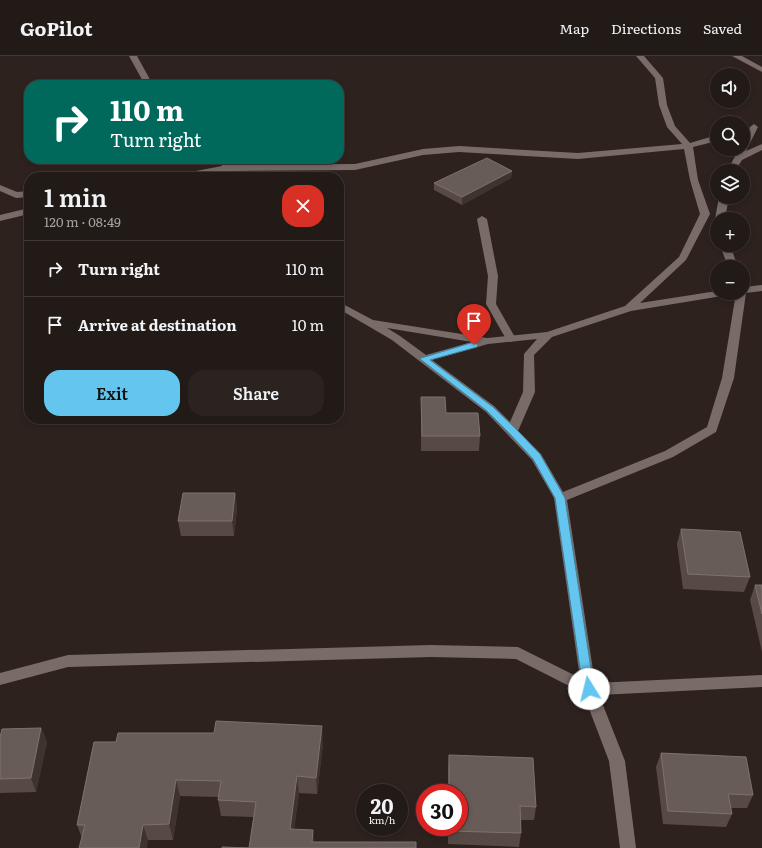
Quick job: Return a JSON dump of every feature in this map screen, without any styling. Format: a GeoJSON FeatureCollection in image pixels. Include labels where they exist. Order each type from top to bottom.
{"type":"FeatureCollection","features":[{"type":"Feature","properties":{"kind":"street"},"geometry":{"type":"LineString","coordinates":[[132,56],[145,80]]}},
{"type":"Feature","properties":{"kind":"street"},"geometry":{"type":"LineString","coordinates":[[630,308],[683,258],[705,214],[694,180],[688,146],[671,128],[663,105],[659,78],[640,56]]}},
{"type":"Feature","properties":{"kind":"street"},"geometry":{"type":"LineString","coordinates":[[736,56],[762,70]]}},
{"type":"Feature","properties":{"kind":"street"},"geometry":{"type":"LineString","coordinates":[[750,139],[758,127]]}},
{"type":"Feature","properties":{"kind":"street"},"geometry":{"type":"LineString","coordinates":[[230,172],[355,167],[423,152],[458,149],[578,156],[688,146],[710,140]]}},
{"type":"Feature","properties":{"kind":"street"},"geometry":{"type":"LineString","coordinates":[[735,164],[738,158],[762,147]]}},
{"type":"Feature","properties":{"kind":"street"},"geometry":{"type":"LineString","coordinates":[[0,188],[24,199]]}},
{"type":"Feature","properties":{"kind":"street"},"geometry":{"type":"LineString","coordinates":[[0,197],[24,194]]}},
{"type":"Feature","properties":{"kind":"street"},"geometry":{"type":"LineString","coordinates":[[0,218],[24,212]]}},
{"type":"Feature","properties":{"kind":"street"},"geometry":{"type":"LineString","coordinates":[[482,219],[493,276],[491,304],[511,339]]}},
{"type":"Feature","properties":{"kind":"street"},"geometry":{"type":"LineString","coordinates":[[750,289],[762,288]]}},
{"type":"Feature","properties":{"kind":"street"},"geometry":{"type":"LineString","coordinates":[[424,359],[486,341],[548,335],[630,308],[710,295]]}},
{"type":"Feature","properties":{"kind":"street"},"geometry":{"type":"LineString","coordinates":[[560,498],[669,454],[712,429],[728,378],[740,300]]}},
{"type":"Feature","properties":{"kind":"street"},"geometry":{"type":"LineString","coordinates":[[344,308],[396,338],[490,409],[537,456],[560,498],[589,689],[617,761],[628,848]]}},
{"type":"Feature","properties":{"kind":"street"},"geometry":{"type":"LineString","coordinates":[[344,312],[368,322],[486,341]]}},
{"type":"Feature","properties":{"kind":"street"},"geometry":{"type":"LineString","coordinates":[[512,431],[529,392],[528,354],[548,335]]}},
{"type":"Feature","properties":{"kind":"street"},"geometry":{"type":"LineString","coordinates":[[0,679],[68,661],[431,651],[518,653],[589,689],[762,681]]}},
{"type":"Feature","properties":{"kind":"building"},"geometry":{"type":"Polygon","coordinates":[[[487,158],[512,171],[462,197],[434,183],[487,158]]]}},
{"type":"Feature","properties":{"kind":"building"},"geometry":{"type":"Polygon","coordinates":[[[421,397],[445,397],[446,413],[478,413],[480,436],[422,436],[421,397]]]}},
{"type":"Feature","properties":{"kind":"building"},"geometry":{"type":"Polygon","coordinates":[[[183,493],[235,493],[232,521],[178,521],[183,493]]]}},
{"type":"Feature","properties":{"kind":"building"},"geometry":{"type":"Polygon","coordinates":[[[681,529],[740,532],[750,577],[688,574],[681,529]]]}},
{"type":"Feature","properties":{"kind":"building"},"geometry":{"type":"Polygon","coordinates":[[[755,585],[762,585],[762,614],[755,585]]]}},
{"type":"Feature","properties":{"kind":"building"},"geometry":{"type":"Polygon","coordinates":[[[216,721],[322,726],[316,778],[297,776],[290,829],[313,830],[312,842],[416,842],[416,848],[249,848],[256,802],[218,800],[221,781],[176,780],[169,824],[143,825],[139,848],[79,848],[85,825],[77,825],[94,742],[116,742],[118,733],[214,733],[216,721]]]}},
{"type":"Feature","properties":{"kind":"building"},"geometry":{"type":"Polygon","coordinates":[[[41,728],[31,778],[0,779],[0,737],[2,729],[41,728]]]}},
{"type":"Feature","properties":{"kind":"building"},"geometry":{"type":"Polygon","coordinates":[[[661,753],[746,757],[753,795],[728,794],[732,814],[668,811],[661,753]]]}},
{"type":"Feature","properties":{"kind":"building"},"geometry":{"type":"Polygon","coordinates":[[[449,755],[533,758],[536,807],[520,806],[521,833],[468,832],[468,784],[449,784],[449,755]]]}},
{"type":"Feature","properties":{"kind":"building"},"geometry":{"type":"Polygon","coordinates":[[[222,847],[249,848],[222,848],[222,847]]]}},
{"type":"Feature","properties":{"kind":"route"},"geometry":{"type":"LineString","coordinates":[[474,345],[424,359],[490,409],[537,456],[560,498],[589,689]]}}]}
